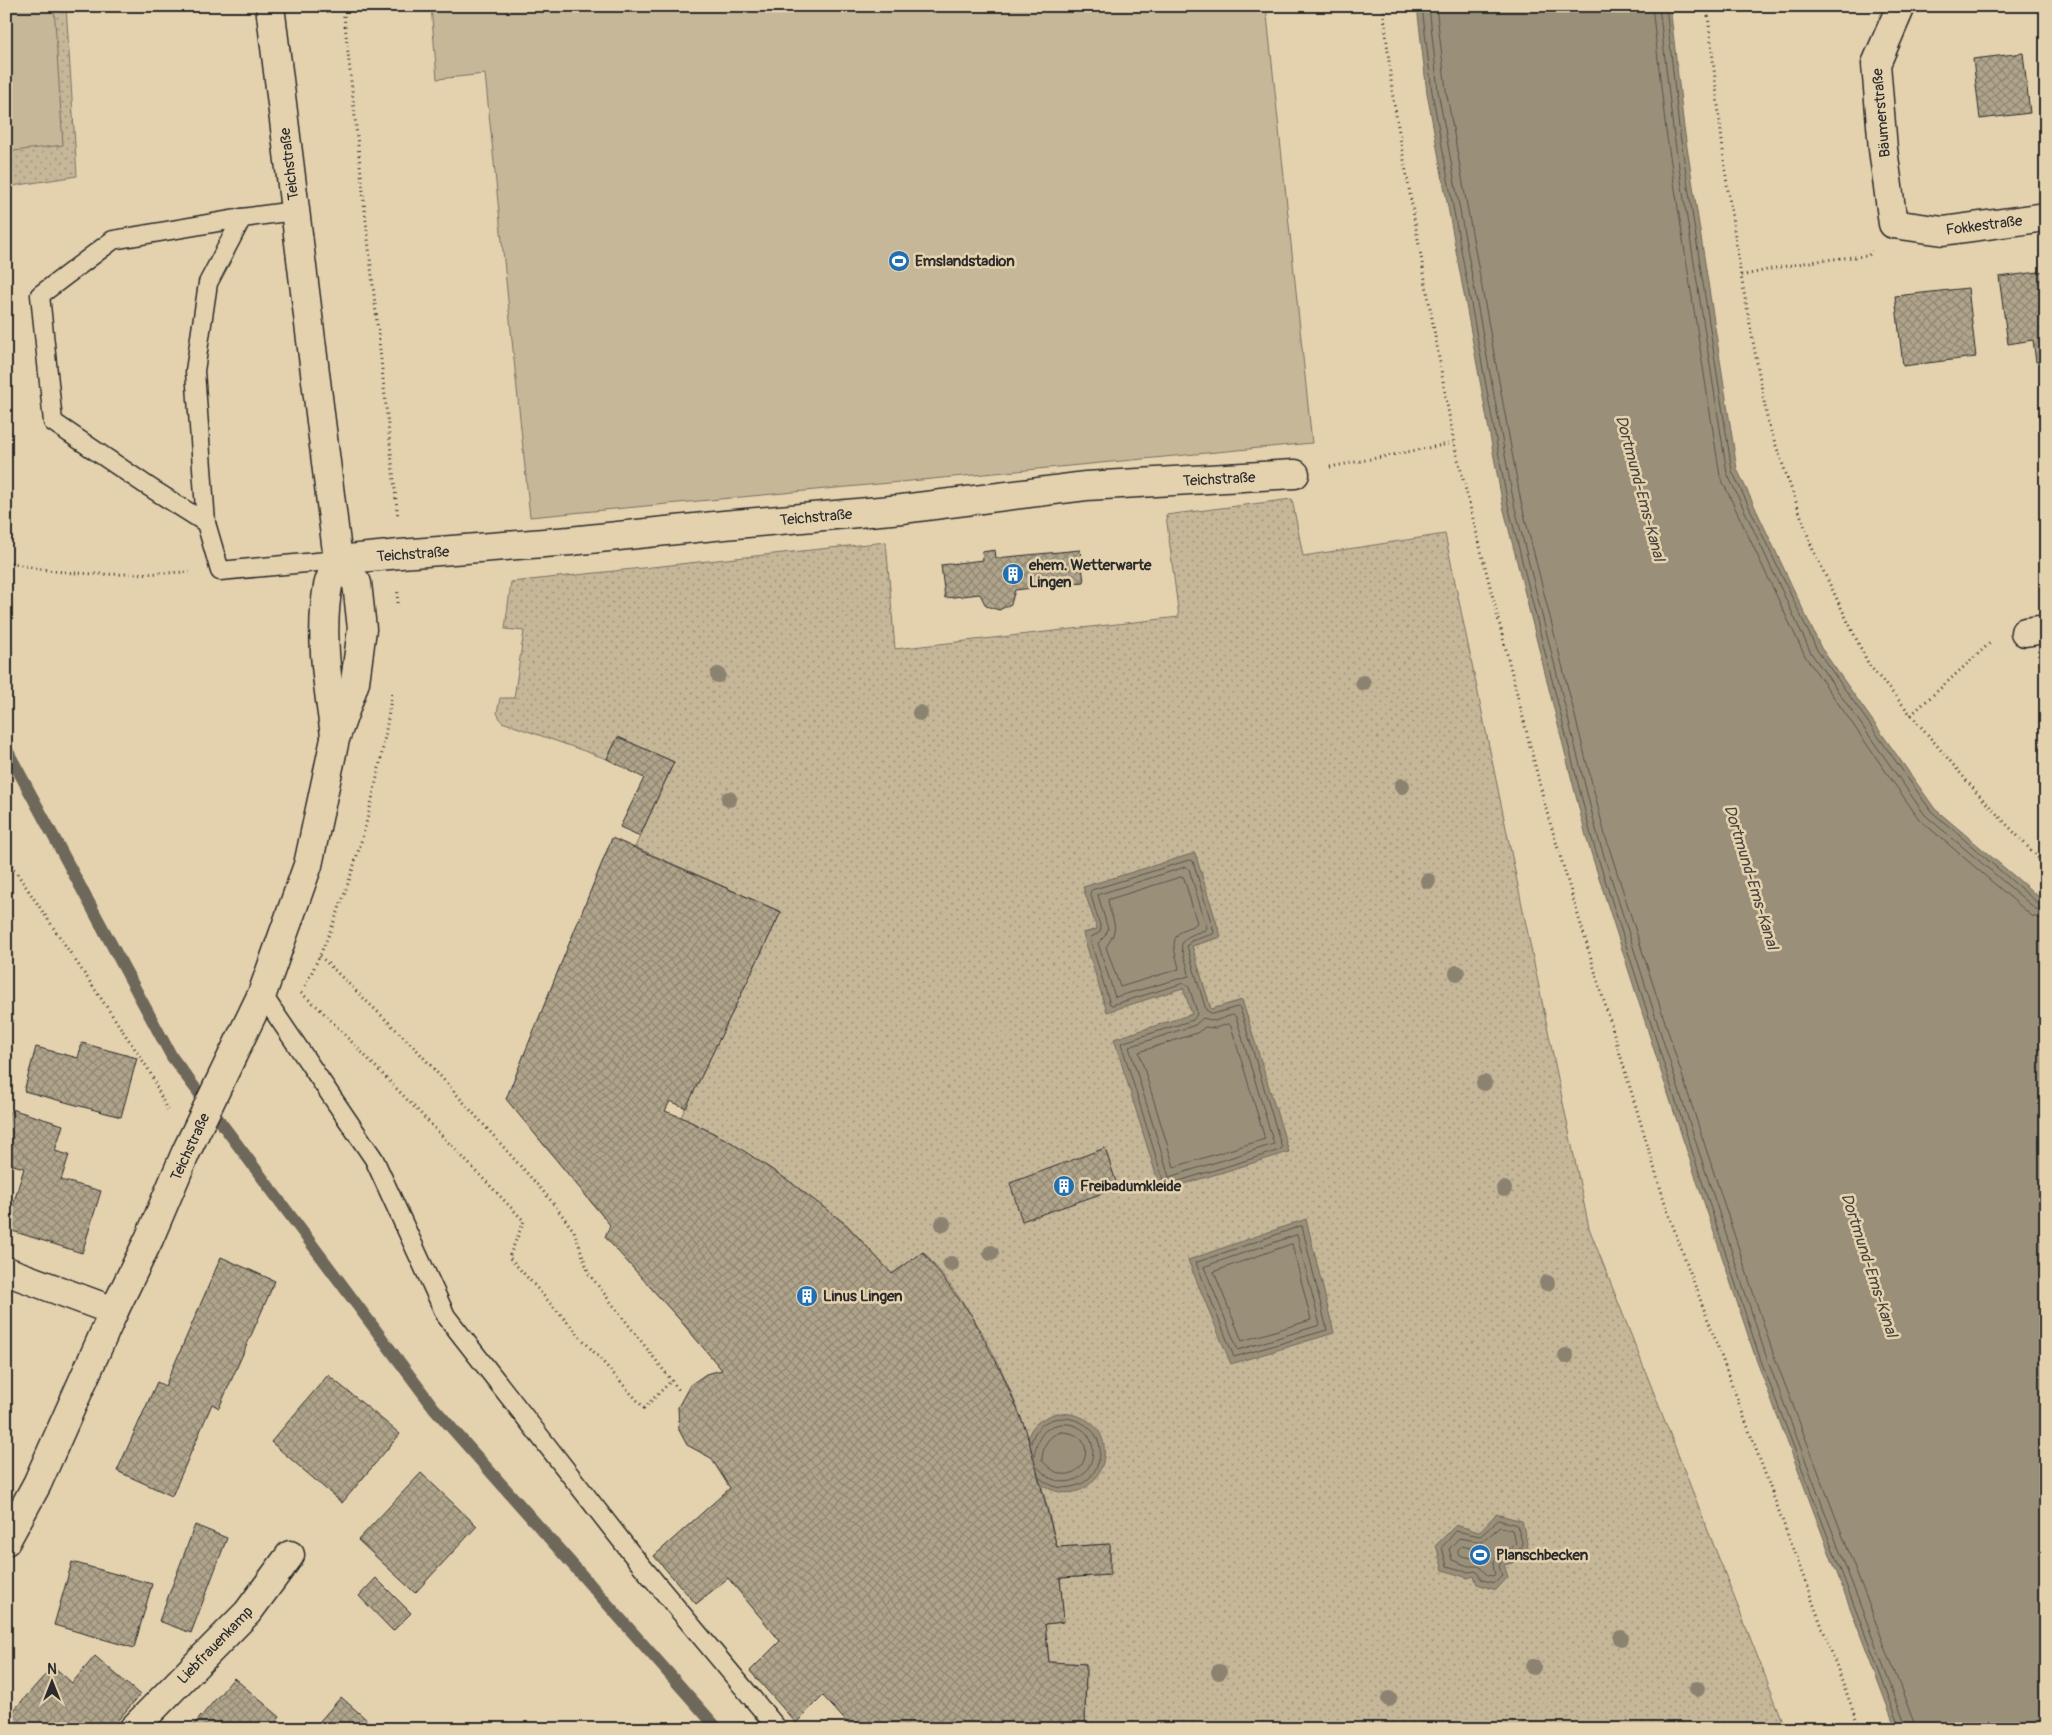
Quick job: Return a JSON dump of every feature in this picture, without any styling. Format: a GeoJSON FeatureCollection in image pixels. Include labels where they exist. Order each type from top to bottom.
{"type":"FeatureCollection","features":[{"type":"Feature","properties":{"kind":"street","name":"Teichstraße"},"geometry":{"type":"LineString","coordinates":[[270,6],[338,560],[328,584],[325,630],[327,676],[335,739]]}},
{"type":"Feature","properties":{"kind":"street","name":"Bäumerstraße"},"geometry":{"type":"LineString","coordinates":[[1893,224],[1883,149],[1876,64],[1902,6]]}},
{"type":"Feature","properties":{"kind":"street","name":"Fokkestraße"},"geometry":{"type":"LineString","coordinates":[[1893,224],[1943,231],[2046,217]]}},
{"type":"Feature","properties":{"kind":"street","name":"Teichstraße"},"geometry":{"type":"LineString","coordinates":[[338,560],[570,541],[902,509],[1086,486],[1295,474]]}},
{"type":"Feature","properties":{"kind":"street","name":"Teichstraße"},"geometry":{"type":"LineString","coordinates":[[6,1541],[37,1484],[114,1311],[150,1239],[192,1142],[262,994],[308,865],[335,739],[355,682],[362,629],[356,583],[338,560]]}},
{"type":"Feature","properties":{"kind":"street"},"geometry":{"type":"LineString","coordinates":[[6,1271],[114,1311]]}},
{"type":"Feature","properties":{"kind":"street","name":"Liebfrauenkamp"},"geometry":{"type":"LineString","coordinates":[[133,1729],[248,1612],[290,1555]]}},
{"type":"Feature","properties":{"kind":"lane"},"geometry":{"type":"LineString","coordinates":[[206,523],[53,422],[40,295],[114,240],[294,211]]}},
{"type":"Feature","properties":{"kind":"lane"},"geometry":{"type":"LineString","coordinates":[[242,218],[208,283],[196,370],[206,523],[220,571],[338,560]]}},
{"type":"Feature","properties":{"kind":"lane"},"geometry":{"type":"LineString","coordinates":[[262,994],[374,1158],[446,1316],[631,1553],[778,1729]]}},
{"type":"Feature","properties":{"kind":"path"},"geometry":{"type":"LineString","coordinates":[[1383,6],[1393,98],[1454,443],[1546,809],[1667,1210],[1860,1729]]}},
{"type":"Feature","properties":{"kind":"path"},"geometry":{"type":"LineString","coordinates":[[1707,6],[1726,177],[1741,276],[1768,423],[1813,550],[1869,665],[1977,793],[2046,866]]}},
{"type":"Feature","properties":{"kind":"path"},"geometry":{"type":"LineString","coordinates":[[1741,276],[1786,265],[1823,259],[1868,256],[1893,224]]}},
{"type":"Feature","properties":{"kind":"path"},"geometry":{"type":"LineString","coordinates":[[1295,474],[1454,443]]}},
{"type":"Feature","properties":{"kind":"path"},"geometry":{"type":"LineString","coordinates":[[6,561],[88,575],[220,571]]}},
{"type":"Feature","properties":{"kind":"path"},"geometry":{"type":"LineString","coordinates":[[1911,716],[1994,639]]}},
{"type":"Feature","properties":{"kind":"path"},"geometry":{"type":"LineString","coordinates":[[6,857],[149,1070],[192,1142]]}},
{"type":"Feature","properties":{"kind":"path"},"geometry":{"type":"LineString","coordinates":[[320,956],[416,1050],[549,1198],[574,1230],[589,1274],[679,1390]]}},
{"type":"Feature","properties":{"kind":"path"},"geometry":{"type":"LineString","coordinates":[[301,993],[319,1008],[524,1221],[509,1257],[644,1408],[671,1381]]}},
{"type":"Feature","properties":{"kind":"shaded area"},"geometry":{"type":"Polygon","coordinates":[[[6,6],[66,6],[77,176],[6,187],[6,6]]]}},
{"type":"Feature","properties":{"kind":"shaded area"},"geometry":{"type":"Polygon","coordinates":[[[6,6],[54,6],[63,145],[6,152],[6,6]]]}},
{"type":"Feature","properties":{"kind":"shaded area","name":"Emslandstadion"},"geometry":{"type":"Polygon","coordinates":[[[431,6],[1266,6],[1312,443],[530,517],[485,74],[437,79],[431,6]]]}},
{"type":"Feature","properties":{"kind":"shaded area"},"geometry":{"type":"Polygon","coordinates":[[[1292,499],[1303,556],[1445,534],[1589,1228],[1786,1729],[1085,1729],[1086,1664],[1049,1662],[1045,1624],[1064,1622],[1060,1578],[1110,1575],[1110,1544],[1057,1547],[1034,1457],[1014,1399],[1002,1370],[967,1308],[924,1252],[892,1274],[729,1141],[681,1117],[781,912],[635,847],[674,762],[618,737],[607,759],[502,722],[497,713],[500,698],[514,698],[524,631],[505,629],[511,582],[886,542],[895,649],[1179,617],[1166,515],[1292,499]],[[1097,929],[1083,933],[1184,988],[1192,1015],[1161,1191],[1242,1000],[1211,1010],[1192,946],[1221,937],[1097,929]]]}},
{"type":"Feature","properties":{"kind":"water","name":"Dortmund-Ems-Kanal"},"geometry":{"type":"Polygon","coordinates":[[[1417,6],[1670,6],[1684,128],[1737,469],[1821,648],[1935,809],[2046,903],[2046,1729],[1896,1729],[1756,1359],[1673,1109],[1587,840],[1503,506],[1427,93],[1417,6]]]}},
{"type":"Feature","properties":{"kind":"water"},"geometry":{"type":"Polygon","coordinates":[[[1195,853],[1221,937],[1192,946],[1211,1009],[1242,1000],[1289,1152],[1161,1191],[1114,1039],[1192,1014],[1183,988],[1107,1012],[1083,934],[1097,929],[1083,887],[1195,853]]]}},
{"type":"Feature","properties":{"kind":"water"},"geometry":{"type":"Polygon","coordinates":[[[1306,1219],[1334,1333],[1231,1364],[1188,1260],[1306,1219]]]}},
{"type":"Feature","properties":{"kind":"water"},"geometry":{"type":"Polygon","coordinates":[[[1057,1413],[1084,1418],[1099,1432],[1104,1449],[1101,1468],[1091,1483],[1075,1492],[1054,1490],[1030,1475],[1027,1444],[1031,1429],[1045,1418],[1057,1413]]]}},
{"type":"Feature","properties":{"kind":"water","name":"Planschbecken"},"geometry":{"type":"Polygon","coordinates":[[[1496,1514],[1522,1521],[1528,1547],[1512,1563],[1504,1565],[1508,1577],[1496,1590],[1477,1584],[1474,1576],[1468,1578],[1443,1570],[1436,1545],[1456,1525],[1479,1532],[1496,1514]]]}},
{"type":"Feature","properties":{"kind":"building"},"geometry":{"type":"Polygon","coordinates":[[[2023,53],[2030,113],[1980,119],[1973,59],[2023,53]]]}},
{"type":"Feature","properties":{"kind":"building"},"geometry":{"type":"Polygon","coordinates":[[[2046,271],[2046,360],[2036,362],[2033,340],[2008,344],[1999,277],[2046,271]]]}},
{"type":"Feature","properties":{"kind":"building"},"geometry":{"type":"Polygon","coordinates":[[[1968,288],[1976,357],[1903,366],[1895,296],[1968,288]]]}},
{"type":"Feature","properties":{"kind":"building","name":"ehem. Wetterwarte Lingen"},"geometry":{"type":"Polygon","coordinates":[[[995,550],[996,558],[1080,550],[1084,582],[1015,590],[1011,604],[999,610],[986,606],[980,594],[945,598],[941,565],[983,560],[982,552],[995,550]]]}},
{"type":"Feature","properties":{"kind":"building"},"geometry":{"type":"Polygon","coordinates":[[[618,737],[674,762],[640,836],[620,827],[644,778],[607,759],[618,737]]]}},
{"type":"Feature","properties":{"kind":"building","name":"Linus Lingen"},"geometry":{"type":"Polygon","coordinates":[[[612,838],[781,912],[686,1108],[670,1101],[665,1111],[729,1141],[789,1181],[847,1225],[892,1274],[923,1252],[972,1316],[1002,1373],[1026,1430],[1057,1547],[1110,1544],[1110,1575],[1060,1578],[1064,1622],[1045,1624],[1049,1662],[1086,1664],[1085,1729],[853,1729],[823,1696],[796,1723],[750,1671],[780,1641],[728,1578],[696,1604],[654,1556],[730,1488],[711,1458],[687,1445],[679,1430],[678,1407],[690,1385],[706,1374],[722,1370],[605,1237],[610,1225],[506,1099],[612,838]]]}},
{"type":"Feature","properties":{"kind":"building"},"geometry":{"type":"Polygon","coordinates":[[[82,1043],[137,1058],[121,1117],[24,1091],[36,1047],[78,1058],[82,1043]]]}},
{"type":"Feature","properties":{"kind":"building"},"geometry":{"type":"Polygon","coordinates":[[[11,1109],[63,1125],[55,1151],[69,1155],[61,1180],[101,1191],[82,1253],[6,1229],[24,1168],[6,1163],[6,1123],[11,1109]]]}},
{"type":"Feature","properties":{"kind":"building","name":"Freibadumkleide"},"geometry":{"type":"Polygon","coordinates":[[[1105,1148],[1118,1188],[1022,1221],[1010,1183],[1105,1148]]]}},
{"type":"Feature","properties":{"kind":"building"},"geometry":{"type":"Polygon","coordinates":[[[221,1257],[275,1281],[219,1408],[212,1404],[172,1496],[117,1471],[157,1382],[165,1386],[221,1257]]]}},
{"type":"Feature","properties":{"kind":"building"},"geometry":{"type":"Polygon","coordinates":[[[328,1375],[400,1434],[342,1503],[271,1442],[328,1375]]]}},
{"type":"Feature","properties":{"kind":"building"},"geometry":{"type":"Polygon","coordinates":[[[421,1473],[477,1526],[415,1593],[358,1540],[421,1473]]]}},
{"type":"Feature","properties":{"kind":"building"},"geometry":{"type":"Polygon","coordinates":[[[195,1525],[227,1538],[191,1633],[159,1621],[195,1525]]]}},
{"type":"Feature","properties":{"kind":"building"},"geometry":{"type":"Polygon","coordinates":[[[72,1562],[152,1584],[134,1648],[54,1625],[72,1562]]]}},
{"type":"Feature","properties":{"kind":"building"},"geometry":{"type":"Polygon","coordinates":[[[376,1578],[411,1613],[393,1631],[359,1596],[376,1578]]]}},
{"type":"Feature","properties":{"kind":"building"},"geometry":{"type":"Polygon","coordinates":[[[95,1656],[140,1695],[110,1729],[17,1729],[6,1719],[53,1666],[72,1683],[95,1656]]]}},
{"type":"Feature","properties":{"kind":"building"},"geometry":{"type":"Polygon","coordinates":[[[234,1678],[280,1717],[270,1729],[190,1729],[234,1678]]]}},
{"type":"Feature","properties":{"kind":"building"},"geometry":{"type":"Polygon","coordinates":[[[341,1697],[367,1720],[359,1729],[313,1729],[341,1697]]]}},
{"type":"Feature","properties":{"kind":"waterway"},"geometry":{"type":"LineString","coordinates":[[6,748],[172,1057],[434,1408],[718,1729]]}},
{"type":"Feature","properties":{"kind":"place","name":"Emslandstadion"},"geometry":{"type":"Point","coordinates":[899,261]}},
{"type":"Feature","properties":{"kind":"place","name":"ehem. Wetterwarte Lingen"},"geometry":{"type":"Point","coordinates":[1013,574]}},
{"type":"Feature","properties":{"kind":"place","name":"Freibadumkleide"},"geometry":{"type":"Point","coordinates":[1064,1186]}},
{"type":"Feature","properties":{"kind":"place","name":"Linus Lingen"},"geometry":{"type":"Point","coordinates":[807,1296]}},
{"type":"Feature","properties":{"kind":"place","name":"Planschbecken"},"geometry":{"type":"Point","coordinates":[1480,1555]}}]}
